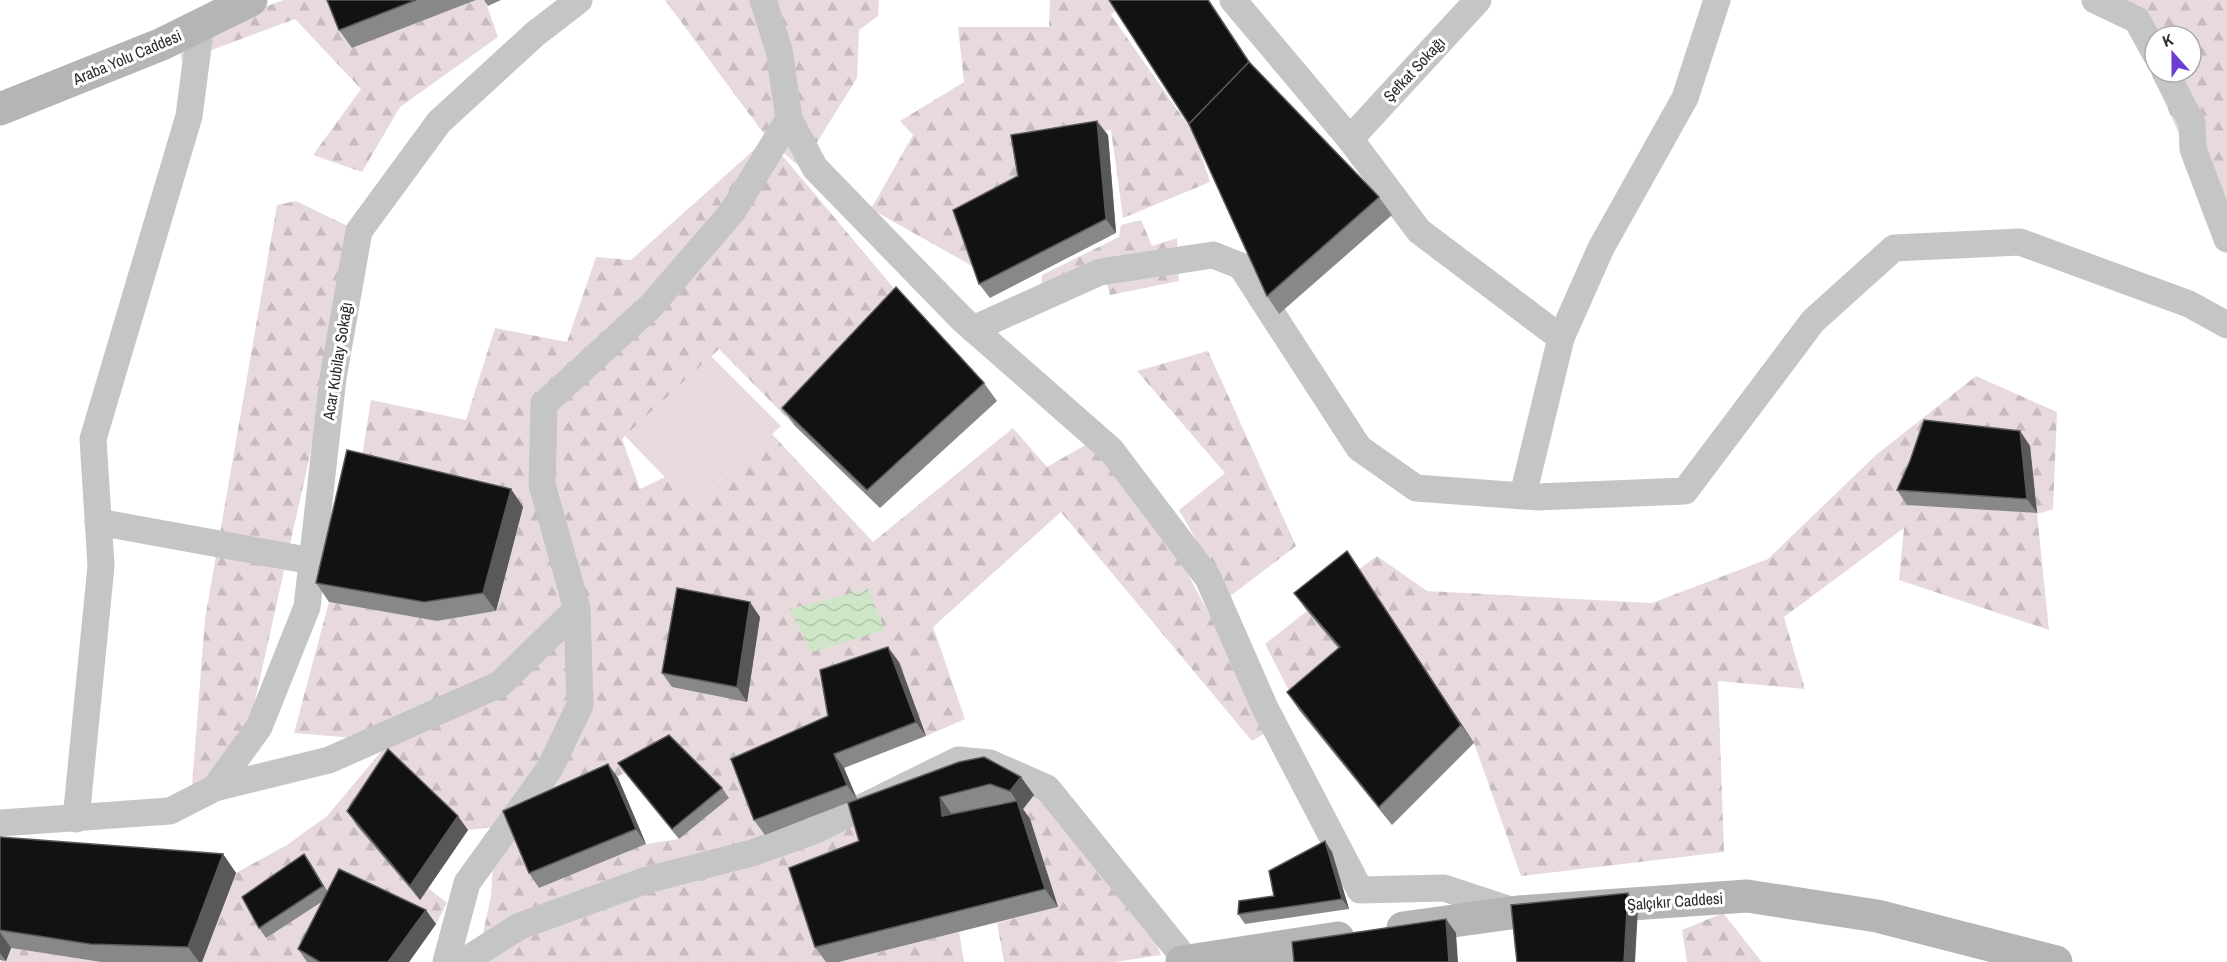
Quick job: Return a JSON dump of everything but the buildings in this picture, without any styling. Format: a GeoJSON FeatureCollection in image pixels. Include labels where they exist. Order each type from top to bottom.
{"type":"FeatureCollection","features":[{"type":"Feature","properties":{"kind":"main road","name":"Araba Yolu Caddesi"},"geometry":{"type":"LineString","coordinates":[[0,110],[162,44],[251,0]]}},
{"type":"Feature","properties":{"kind":"main road","name":"Şalçıkır Caddesi"},"geometry":{"type":"LineString","coordinates":[[1184,962],[1518,912],[1747,896],[1877,916],[2056,962]]}},
{"type":"Feature","properties":{"kind":"street","name":"Acar Kubilay Sokağı"},"geometry":{"type":"LineString","coordinates":[[215,788],[259,727],[307,607],[333,378],[359,231],[439,122],[536,34],[579,0]]}},
{"type":"Feature","properties":{"kind":"street"},"geometry":{"type":"LineString","coordinates":[[763,0],[779,50],[789,119],[814,168],[974,329],[1111,450],[1208,578],[1265,708],[1360,890],[1444,888],[1518,912]]}},
{"type":"Feature","properties":{"kind":"street"},"geometry":{"type":"LineString","coordinates":[[1233,0],[1350,139],[1419,231],[1561,338]]}},
{"type":"Feature","properties":{"kind":"street","name":"Şefkat Sokağı"},"geometry":{"type":"LineString","coordinates":[[1350,139],[1479,0]]}},
{"type":"Feature","properties":{"kind":"street"},"geometry":{"type":"LineString","coordinates":[[1523,495],[1561,338],[1601,248],[1685,98],[1717,0]]}},
{"type":"Feature","properties":{"kind":"street"},"geometry":{"type":"LineString","coordinates":[[2095,0],[2137,20],[2143,31]]}},
{"type":"Feature","properties":{"kind":"street"},"geometry":{"type":"LineString","coordinates":[[76,819],[101,566],[93,440],[189,116],[201,24]]}},
{"type":"Feature","properties":{"kind":"street"},"geometry":{"type":"LineString","coordinates":[[2171,84],[2192,123],[2193,149],[2227,239]]}},
{"type":"Feature","properties":{"kind":"street"},"geometry":{"type":"LineString","coordinates":[[446,962],[467,883],[550,768],[580,705],[577,609],[542,485],[544,404],[651,306],[725,220],[789,119]]}},
{"type":"Feature","properties":{"kind":"street"},"geometry":{"type":"LineString","coordinates":[[974,329],[1100,272],[1213,255],[1241,266],[1359,448],[1416,488],[1523,495],[1685,491],[1813,321],[1894,248],[2020,242],[2189,304],[2227,325]]}},
{"type":"Feature","properties":{"kind":"street"},"geometry":{"type":"LineString","coordinates":[[98,522],[312,561]]}},
{"type":"Feature","properties":{"kind":"street"},"geometry":{"type":"LineString","coordinates":[[0,824],[170,811],[215,788],[329,760],[500,684],[577,609]]}},
{"type":"Feature","properties":{"kind":"street"},"geometry":{"type":"LineString","coordinates":[[463,962],[520,926],[647,880],[752,853],[816,830],[958,760],[990,763],[1047,788],[1184,962]]}},
{"type":"Feature","properties":{"kind":"green space"},"geometry":{"type":"Polygon","coordinates":[[[284,0],[332,0],[352,48],[476,0],[485,0],[498,37],[400,107],[362,172],[313,155],[361,89],[295,19],[182,61],[177,38],[284,0]]]}},
{"type":"Feature","properties":{"kind":"green space"},"geometry":{"type":"Polygon","coordinates":[[[665,0],[879,0],[878,16],[859,30],[857,78],[801,168],[771,142],[908,305],[795,426],[719,349],[622,439],[640,489],[665,477],[692,505],[772,434],[873,542],[1013,428],[1047,467],[1089,443],[1164,529],[1218,631],[1282,723],[1252,741],[1061,512],[933,627],[965,719],[926,736],[839,730],[741,774],[857,799],[872,859],[827,962],[477,962],[491,896],[495,827],[468,830],[428,888],[447,903],[436,924],[349,883],[309,962],[202,962],[236,873],[287,845],[327,816],[390,741],[294,733],[329,602],[437,621],[496,611],[523,508],[360,469],[371,400],[466,420],[495,328],[567,342],[596,257],[631,260],[767,138],[665,0]],[[676,746],[625,773],[513,825],[646,844],[679,839],[729,797],[676,746]]]}},
{"type":"Feature","properties":{"kind":"green space"},"geometry":{"type":"Polygon","coordinates":[[[1050,0],[1125,0],[1111,15],[1195,135],[1210,182],[1123,218],[1111,130],[1018,145],[1026,188],[974,267],[871,209],[913,135],[900,121],[964,82],[958,27],[1049,27],[1050,0]]]}},
{"type":"Feature","properties":{"kind":"green space"},"geometry":{"type":"Polygon","coordinates":[[[2118,0],[2227,0],[2227,239],[2156,84],[2203,84],[2203,24],[2143,24],[2143,55],[2118,0]]]}},
{"type":"Feature","properties":{"kind":"green space"},"geometry":{"type":"Polygon","coordinates":[[[296,201],[360,232],[234,794],[190,811],[205,619],[277,205],[296,201]]]}},
{"type":"Feature","properties":{"kind":"green space"},"geometry":{"type":"Polygon","coordinates":[[[1141,220],[1152,246],[1177,238],[1179,281],[1110,295],[1103,271],[1041,287],[1042,275],[1119,237],[1121,225],[1141,220]]]}},
{"type":"Feature","properties":{"kind":"green space"},"geometry":{"type":"Polygon","coordinates":[[[1208,351],[1296,546],[1229,597],[1179,510],[1225,473],[1137,371],[1208,351]]]}},
{"type":"Feature","properties":{"kind":"green space"},"geometry":{"type":"Polygon","coordinates":[[[711,356],[781,426],[692,505],[625,436],[711,356]]]}},
{"type":"Feature","properties":{"kind":"green space"},"geometry":{"type":"Polygon","coordinates":[[[1976,376],[2057,412],[2053,509],[2037,514],[2049,630],[1899,580],[1904,528],[1784,617],[1805,689],[1718,681],[1724,852],[1521,876],[1474,743],[1359,569],[1377,556],[1427,591],[1652,603],[1768,559],[1876,455],[1976,376]]]}},
{"type":"Feature","properties":{"kind":"green space"},"geometry":{"type":"Polygon","coordinates":[[[1307,611],[1352,665],[1299,710],[1265,644],[1307,611]]]}},
{"type":"Feature","properties":{"kind":"green space"},"geometry":{"type":"Polygon","coordinates":[[[1034,795],[1075,826],[1146,917],[1161,955],[1115,962],[1004,962],[997,923],[1058,907],[953,816],[1003,803],[1023,809],[1034,795]]]}},
{"type":"Feature","properties":{"kind":"green space"},"geometry":{"type":"Polygon","coordinates":[[[1723,913],[1762,962],[1687,962],[1682,930],[1723,913]]]}},
{"type":"Feature","properties":{"kind":"green space"},"geometry":{"type":"Polygon","coordinates":[[[959,932],[964,962],[839,962],[959,932]]]}},
{"type":"Feature","properties":{"kind":"green space"},"geometry":{"type":"Polygon","coordinates":[[[11,948],[101,962],[0,962],[11,948]]]}},
{"type":"Feature","properties":{"kind":"water"},"geometry":{"type":"Polygon","coordinates":[[[868,589],[885,630],[812,652],[789,609],[868,589]]]}}]}
